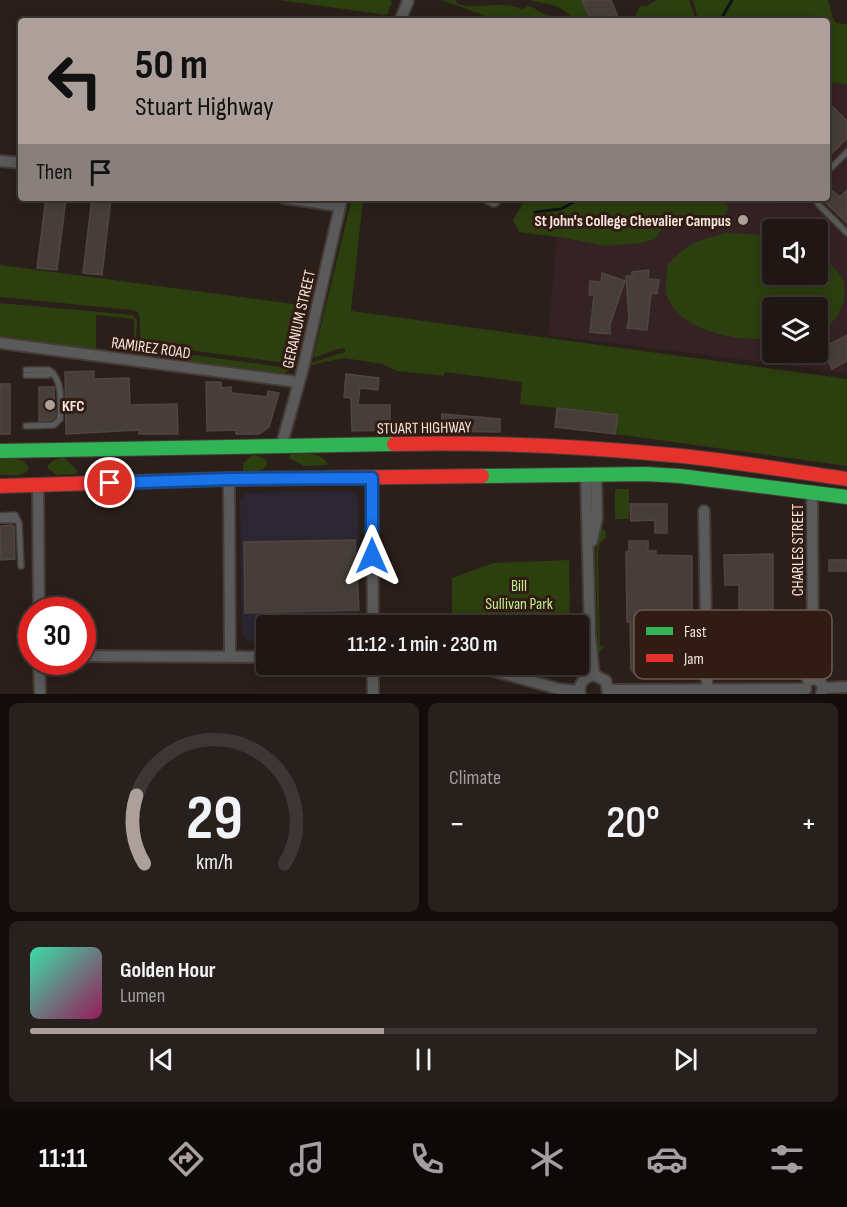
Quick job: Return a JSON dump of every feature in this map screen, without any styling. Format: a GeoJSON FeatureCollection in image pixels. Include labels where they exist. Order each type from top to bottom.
{"type":"FeatureCollection","features":[{"type":"Feature","properties":{"kind":"highway","name":"STUART HIGHWAY"},"geometry":{"type":"LineString","coordinates":[[0,486],[38,468],[282,463],[428,443],[515,444],[674,455],[847,479]]}},
{"type":"Feature","properties":{"kind":"highway"},"geometry":{"type":"LineString","coordinates":[[591,448],[591,474]]}},
{"type":"Feature","properties":{"kind":"highway","name":"STUART HIGHWAY"},"geometry":{"type":"LineString","coordinates":[[0,452],[38,468],[229,479],[282,463],[372,478],[664,475],[847,497]]}},
{"type":"Feature","properties":{"kind":"highway"},"geometry":{"type":"LineString","coordinates":[[812,492],[813,474]]}},
{"type":"Feature","properties":{"kind":"street"},"geometry":{"type":"LineString","coordinates":[[401,18],[408,0]]}},
{"type":"Feature","properties":{"kind":"street"},"geometry":{"type":"LineString","coordinates":[[0,161],[18,164]]}},
{"type":"Feature","properties":{"kind":"street","name":"GERANIUM STREET"},"geometry":{"type":"LineString","coordinates":[[282,463],[298,382],[341,202]]}},
{"type":"Feature","properties":{"kind":"street","name":"RAMIREZ ROAD"},"geometry":{"type":"LineString","coordinates":[[0,343],[298,382]]}},
{"type":"Feature","properties":{"kind":"street"},"geometry":{"type":"LineString","coordinates":[[38,468],[39,597]]}},
{"type":"Feature","properties":{"kind":"street"},"geometry":{"type":"LineString","coordinates":[[591,474],[596,525],[588,556],[590,635],[594,675]]}},
{"type":"Feature","properties":{"kind":"street"},"geometry":{"type":"LineString","coordinates":[[372,478],[372,615]]}},
{"type":"Feature","properties":{"kind":"street"},"geometry":{"type":"LineString","coordinates":[[229,479],[230,656]]}},
{"type":"Feature","properties":{"kind":"street","name":"CHARLES STREET"},"geometry":{"type":"LineString","coordinates":[[812,492],[813,610]]}},
{"type":"Feature","properties":{"kind":"street"},"geometry":{"type":"LineString","coordinates":[[704,511],[705,610]]}},
{"type":"Feature","properties":{"kind":"street"},"geometry":{"type":"LineString","coordinates":[[96,656],[256,657]]}},
{"type":"Feature","properties":{"kind":"street"},"geometry":{"type":"LineString","coordinates":[[39,675],[40,694]]}},
{"type":"Feature","properties":{"kind":"street"},"geometry":{"type":"LineString","coordinates":[[373,675],[373,694]]}},
{"type":"Feature","properties":{"kind":"street"},"geometry":{"type":"LineString","coordinates":[[508,675],[558,689],[580,692],[585,678],[594,675],[606,681],[608,692],[706,688],[807,692],[807,684],[813,679],[820,681],[822,691],[847,687]]}},
{"type":"Feature","properties":{"kind":"street"},"geometry":{"type":"LineString","coordinates":[[706,679],[706,688]]}},
{"type":"Feature","properties":{"kind":"lane"},"geometry":{"type":"LineString","coordinates":[[830,169],[847,152]]}},
{"type":"Feature","properties":{"kind":"lane"},"geometry":{"type":"LineString","coordinates":[[817,201],[847,233]]}},
{"type":"Feature","properties":{"kind":"lane"},"geometry":{"type":"LineString","coordinates":[[26,372],[49,370],[53,373],[59,384],[60,419],[54,425],[26,426]]}},
{"type":"Feature","properties":{"kind":"lane"},"geometry":{"type":"LineString","coordinates":[[0,518],[15,515],[19,523],[21,566]]}},
{"type":"Feature","properties":{"kind":"shaded area","name":"St John's College Chevalier Campus"},"geometry":{"type":"Polygon","coordinates":[[[830,82],[847,85],[847,373],[768,363],[828,363],[828,297],[762,297],[762,362],[548,335],[557,237],[605,246],[618,243],[666,201],[830,201],[830,82]]]}},
{"type":"Feature","properties":{"kind":"shaded area"},"geometry":{"type":"Polygon","coordinates":[[[351,491],[358,498],[359,615],[256,615],[256,641],[249,641],[242,635],[240,499],[247,493],[351,491]]]}},
{"type":"Feature","properties":{"kind":"green space"},"geometry":{"type":"Polygon","coordinates":[[[279,0],[390,0],[392,2],[387,15],[279,0]]]}},
{"type":"Feature","properties":{"kind":"green space"},"geometry":{"type":"Polygon","coordinates":[[[442,0],[456,0],[457,4],[465,6],[506,5],[522,9],[528,6],[555,18],[491,18],[442,0]]]}},
{"type":"Feature","properties":{"kind":"green space"},"geometry":{"type":"Polygon","coordinates":[[[529,0],[584,0],[588,18],[574,18],[555,6],[529,0]]]}},
{"type":"Feature","properties":{"kind":"green space"},"geometry":{"type":"Polygon","coordinates":[[[657,0],[689,0],[695,17],[634,18],[640,6],[647,6],[657,0]]]}},
{"type":"Feature","properties":{"kind":"green space"},"geometry":{"type":"Polygon","coordinates":[[[693,0],[828,0],[836,23],[847,24],[847,85],[830,82],[830,18],[696,18],[693,0]]]}},
{"type":"Feature","properties":{"kind":"green space"},"geometry":{"type":"Polygon","coordinates":[[[351,201],[363,201],[351,311],[847,379],[847,466],[615,434],[617,415],[520,404],[522,382],[445,372],[444,376],[397,371],[382,364],[344,358],[311,365],[311,363],[345,352],[345,348],[313,358],[351,201]]]}},
{"type":"Feature","properties":{"kind":"green space"},"geometry":{"type":"Polygon","coordinates":[[[524,201],[725,201],[729,208],[723,217],[693,218],[684,222],[674,220],[665,224],[655,239],[641,243],[605,246],[519,232],[513,220],[524,201]]]}},
{"type":"Feature","properties":{"kind":"green space"},"geometry":{"type":"Polygon","coordinates":[[[726,233],[762,235],[762,285],[828,285],[828,262],[844,281],[844,297],[840,312],[828,325],[828,297],[762,297],[762,339],[712,332],[685,319],[674,309],[667,296],[668,264],[694,243],[726,233]]]}},
{"type":"Feature","properties":{"kind":"green space"},"geometry":{"type":"Polygon","coordinates":[[[0,265],[309,306],[299,345],[289,336],[287,349],[296,358],[294,364],[144,344],[140,338],[138,312],[132,310],[0,297],[0,265]]]}},
{"type":"Feature","properties":{"kind":"green space"},"geometry":{"type":"Polygon","coordinates":[[[0,303],[133,315],[137,321],[136,341],[142,348],[290,368],[291,370],[284,373],[134,354],[134,319],[96,315],[96,349],[0,337],[0,303]]]}},
{"type":"Feature","properties":{"kind":"green space"},"geometry":{"type":"Polygon","coordinates":[[[290,454],[319,456],[327,462],[327,465],[304,466],[289,458],[290,454]]]}},
{"type":"Feature","properties":{"kind":"green space"},"geometry":{"type":"Polygon","coordinates":[[[252,455],[265,459],[266,466],[259,471],[243,471],[243,464],[252,455]]]}},
{"type":"Feature","properties":{"kind":"green space"},"geometry":{"type":"Polygon","coordinates":[[[64,457],[77,471],[77,474],[56,475],[48,468],[54,460],[64,457]]]}},
{"type":"Feature","properties":{"kind":"green space"},"geometry":{"type":"Polygon","coordinates":[[[0,458],[21,460],[29,468],[21,475],[0,475],[0,458]]]}},
{"type":"Feature","properties":{"kind":"green space"},"geometry":{"type":"Polygon","coordinates":[[[629,489],[629,519],[615,519],[615,490],[629,489]]]}},
{"type":"Feature","properties":{"kind":"green space"},"geometry":{"type":"Polygon","coordinates":[[[601,528],[605,530],[606,538],[600,543],[598,552],[600,646],[605,645],[598,653],[596,552],[601,528]]]}},
{"type":"Feature","properties":{"kind":"green space","name":"Bill Sullivan Park"},"geometry":{"type":"Polygon","coordinates":[[[569,560],[570,615],[452,615],[452,578],[493,563],[569,560]]]}},
{"type":"Feature","properties":{"kind":"building"},"geometry":{"type":"Polygon","coordinates":[[[582,0],[611,0],[618,17],[616,18],[590,18],[582,0]]]}},
{"type":"Feature","properties":{"kind":"building"},"geometry":{"type":"Polygon","coordinates":[[[830,107],[833,107],[847,121],[847,138],[830,155],[830,107]]]}},
{"type":"Feature","properties":{"kind":"building"},"geometry":{"type":"Polygon","coordinates":[[[847,190],[847,223],[824,201],[830,201],[832,191],[840,197],[847,190]]]}},
{"type":"Feature","properties":{"kind":"building"},"geometry":{"type":"Polygon","coordinates":[[[46,201],[66,201],[57,270],[37,268],[46,201]]]}},
{"type":"Feature","properties":{"kind":"building"},"geometry":{"type":"Polygon","coordinates":[[[92,201],[111,201],[102,275],[83,273],[92,201]]]}},
{"type":"Feature","properties":{"kind":"building"},"geometry":{"type":"Polygon","coordinates":[[[649,270],[648,279],[659,280],[657,294],[651,293],[647,330],[627,328],[629,318],[626,276],[632,276],[632,272],[649,270]]]}},
{"type":"Feature","properties":{"kind":"building"},"geometry":{"type":"Polygon","coordinates":[[[602,273],[625,281],[610,324],[610,334],[590,332],[594,295],[589,295],[590,281],[601,282],[602,273]]]}},
{"type":"Feature","properties":{"kind":"building"},"geometry":{"type":"Polygon","coordinates":[[[847,335],[847,361],[832,369],[828,361],[828,345],[847,335]]]}},
{"type":"Feature","properties":{"kind":"building"},"geometry":{"type":"Polygon","coordinates":[[[94,371],[94,379],[129,378],[130,405],[177,404],[178,434],[139,434],[139,430],[66,434],[65,372],[94,371]]]}},
{"type":"Feature","properties":{"kind":"building"},"geometry":{"type":"Polygon","coordinates":[[[346,374],[379,378],[378,390],[360,388],[358,405],[390,405],[390,430],[352,431],[351,398],[344,397],[346,374]]]}},
{"type":"Feature","properties":{"kind":"building"},"geometry":{"type":"Polygon","coordinates":[[[206,382],[221,382],[221,388],[231,387],[231,393],[267,397],[268,391],[279,393],[269,427],[259,434],[236,434],[236,430],[207,431],[206,382]]]}},
{"type":"Feature","properties":{"kind":"building"},"geometry":{"type":"Polygon","coordinates":[[[0,384],[10,384],[10,434],[0,434],[0,384]]]}},
{"type":"Feature","properties":{"kind":"building","name":"KFC"},"geometry":{"type":"Polygon","coordinates":[[[39,387],[54,387],[55,417],[52,420],[39,421],[39,387]]]}},
{"type":"Feature","properties":{"kind":"building"},"geometry":{"type":"Polygon","coordinates":[[[557,408],[618,415],[615,434],[555,427],[557,408]]]}},
{"type":"Feature","properties":{"kind":"building"},"geometry":{"type":"Polygon","coordinates":[[[442,414],[500,419],[500,432],[441,431],[442,414]]]}},
{"type":"Feature","properties":{"kind":"building"},"geometry":{"type":"Polygon","coordinates":[[[630,504],[667,504],[667,533],[655,533],[655,520],[631,521],[630,504]]]}},
{"type":"Feature","properties":{"kind":"building"},"geometry":{"type":"Polygon","coordinates":[[[0,526],[14,526],[15,559],[1,560],[0,526]]]}},
{"type":"Feature","properties":{"kind":"building"},"geometry":{"type":"Polygon","coordinates":[[[355,540],[359,610],[245,613],[244,542],[355,540]]]}},
{"type":"Feature","properties":{"kind":"building"},"geometry":{"type":"Polygon","coordinates":[[[629,541],[648,541],[648,551],[656,551],[656,555],[692,556],[692,610],[634,610],[634,673],[631,670],[630,622],[627,622],[626,552],[629,552],[629,541]]]}},
{"type":"Feature","properties":{"kind":"building"},"geometry":{"type":"Polygon","coordinates":[[[773,554],[773,610],[739,610],[739,585],[725,585],[724,555],[773,554]]]}},
{"type":"Feature","properties":{"kind":"building"},"geometry":{"type":"Polygon","coordinates":[[[829,560],[847,560],[847,571],[829,571],[829,560]]]}},
{"type":"Feature","properties":{"kind":"waterway"},"geometry":{"type":"LineString","coordinates":[[722,18],[732,0]]}},
{"type":"Feature","properties":{"kind":"waterway"},"geometry":{"type":"LineString","coordinates":[[535,212],[561,209],[576,201]]}},
{"type":"Feature","properties":{"kind":"traffic: fast"},"geometry":{"type":"LineString","coordinates":[[0,451],[394,444]]}},
{"type":"Feature","properties":{"kind":"traffic: fast"},"geometry":{"type":"LineString","coordinates":[[482,476],[646,474],[680,476],[847,497]]}},
{"type":"Feature","properties":{"kind":"traffic: jam"},"geometry":{"type":"LineString","coordinates":[[394,444],[498,444],[636,452],[715,460],[847,479]]}},
{"type":"Feature","properties":{"kind":"traffic: jam"},"geometry":{"type":"LineString","coordinates":[[0,486],[229,479],[482,476]]}},
{"type":"Feature","properties":{"kind":"place","name":"St John's College Chevalier Campus"},"geometry":{"type":"Point","coordinates":[743,220]}},
{"type":"Feature","properties":{"kind":"place","name":"KFC"},"geometry":{"type":"Point","coordinates":[50,405]}},
{"type":"Feature","properties":{"kind":"route"},"geometry":{"type":"LineString","coordinates":[[110,483],[372,478],[372,556]]}}]}
